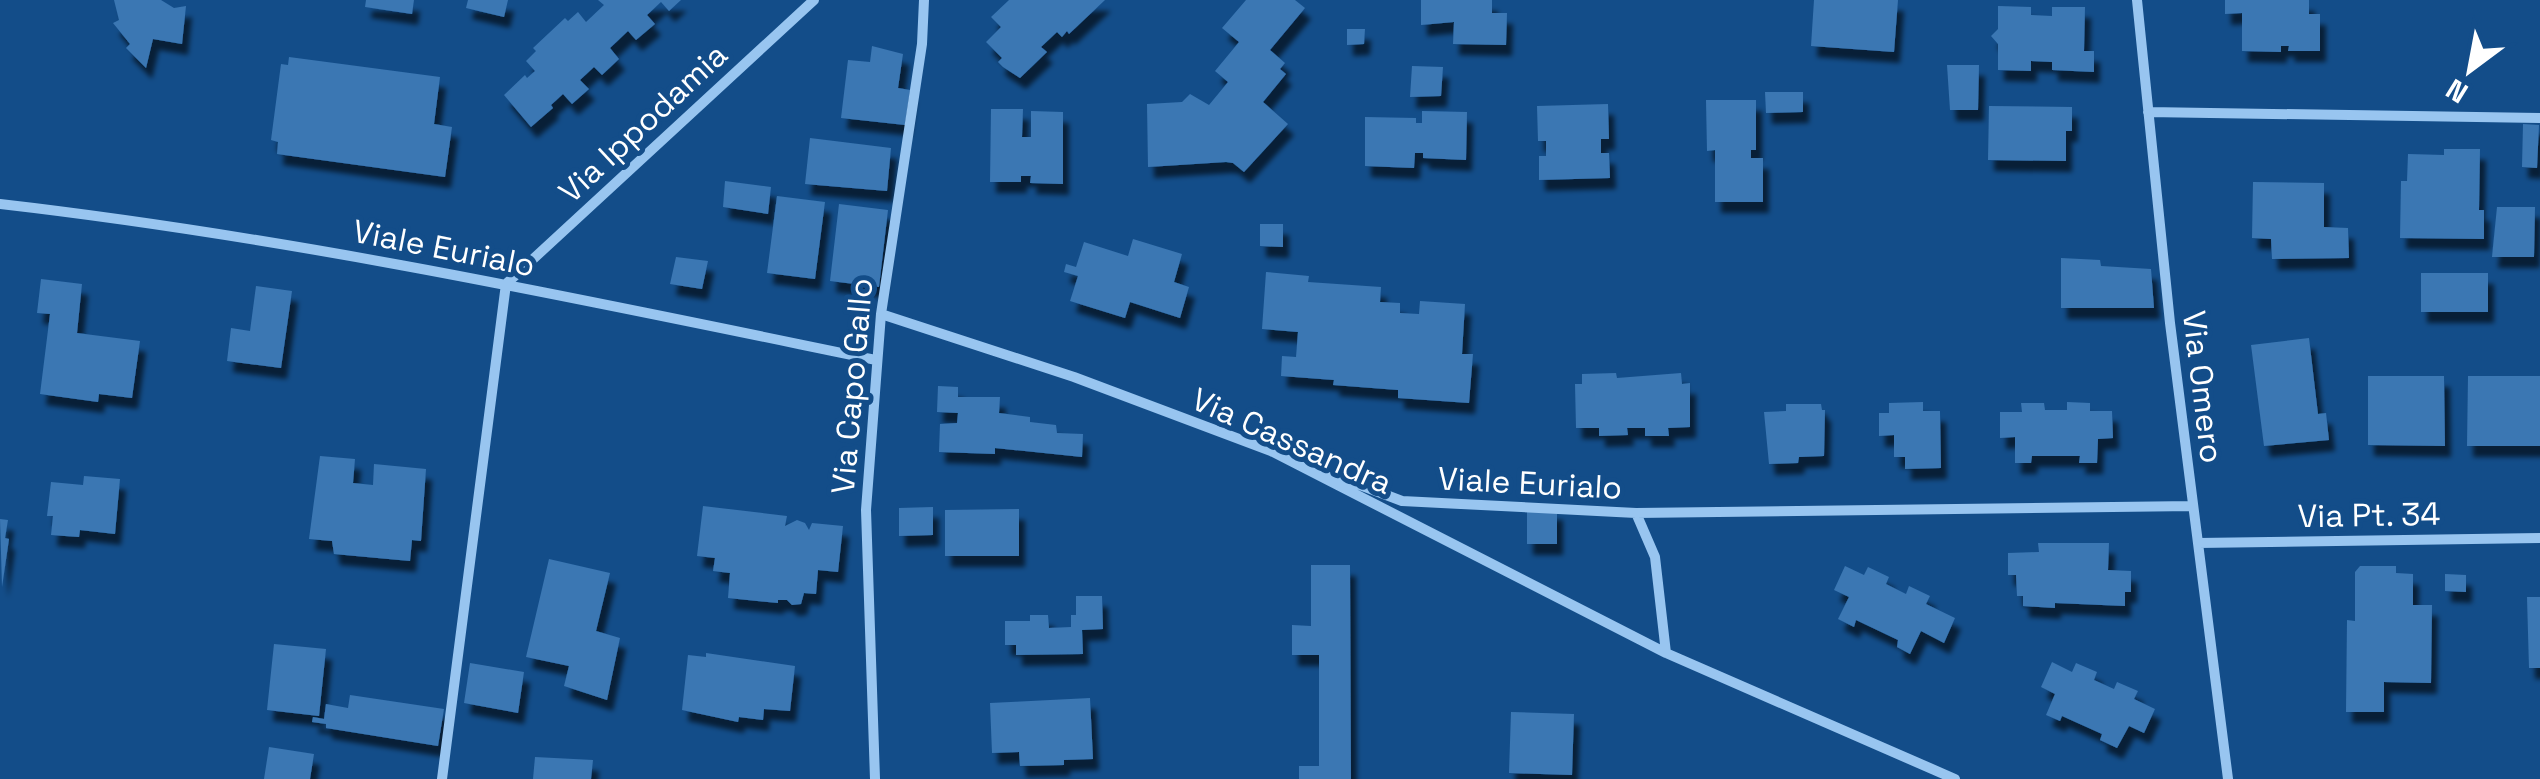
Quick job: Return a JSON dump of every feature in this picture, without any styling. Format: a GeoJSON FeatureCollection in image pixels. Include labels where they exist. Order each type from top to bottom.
{"type":"FeatureCollection","features":[{"type":"Feature","properties":{"kind":"street","name":"Via Ippodamia"},"geometry":{"type":"LineString","coordinates":[[506,284],[814,0]]}},
{"type":"Feature","properties":{"kind":"street","name":"Via Capo Gallo"},"geometry":{"type":"LineString","coordinates":[[875,779],[866,510],[880,314],[922,44],[924,0]]}},
{"type":"Feature","properties":{"kind":"street","name":"Via Omero"},"geometry":{"type":"LineString","coordinates":[[2137,0],[2170,324],[2228,779]]}},
{"type":"Feature","properties":{"kind":"street"},"geometry":{"type":"LineString","coordinates":[[2148,112],[2540,118]]}},
{"type":"Feature","properties":{"kind":"street","name":"Viale Eurialo"},"geometry":{"type":"LineString","coordinates":[[0,204],[103,216],[425,267],[876,360]]}},
{"type":"Feature","properties":{"kind":"street"},"geometry":{"type":"LineString","coordinates":[[442,779],[506,284]]}},
{"type":"Feature","properties":{"kind":"street","name":"Via Cassandra"},"geometry":{"type":"LineString","coordinates":[[880,314],[1074,377],[1271,451],[1666,652]]}},
{"type":"Feature","properties":{"kind":"street","name":"Viale Eurialo"},"geometry":{"type":"LineString","coordinates":[[1271,451],[1402,502],[1636,512],[1655,557],[1666,652]]}},
{"type":"Feature","properties":{"kind":"street"},"geometry":{"type":"LineString","coordinates":[[1636,512],[2193,506]]}},
{"type":"Feature","properties":{"kind":"street","name":"Via Pt. 34"},"geometry":{"type":"LineString","coordinates":[[2198,543],[2540,538]]}},
{"type":"Feature","properties":{"kind":"street"},"geometry":{"type":"LineString","coordinates":[[1666,652],[1955,779]]}},
{"type":"Feature","properties":{"kind":"building"},"geometry":{"type":"Polygon","coordinates":[[[114,0],[161,0],[174,8],[186,6],[182,44],[153,39],[146,68],[126,48],[130,44],[113,23],[119,20],[114,0]]]}},
{"type":"Feature","properties":{"kind":"building"},"geometry":{"type":"Polygon","coordinates":[[[366,0],[414,0],[412,14],[365,7],[366,0]]]}},
{"type":"Feature","properties":{"kind":"building"},"geometry":{"type":"Polygon","coordinates":[[[468,0],[508,0],[504,17],[466,8],[468,0]]]}},
{"type":"Feature","properties":{"kind":"building"},"geometry":{"type":"Polygon","coordinates":[[[598,0],[681,0],[669,11],[661,2],[647,15],[655,24],[636,40],[628,31],[610,48],[619,59],[602,75],[594,67],[580,80],[589,89],[572,104],[563,94],[531,127],[504,95],[535,71],[526,61],[536,51],[533,48],[565,18],[568,21],[578,12],[586,22],[604,5],[598,0]]]}},
{"type":"Feature","properties":{"kind":"building"},"geometry":{"type":"Polygon","coordinates":[[[1009,0],[1105,0],[1069,34],[1067,31],[1062,37],[1057,32],[1041,47],[1047,52],[1020,78],[998,62],[1002,58],[986,42],[1001,27],[991,17],[1009,0]]]}},
{"type":"Feature","properties":{"kind":"building"},"geometry":{"type":"Polygon","coordinates":[[[1246,0],[1295,0],[1305,8],[1270,50],[1285,63],[1280,69],[1286,74],[1263,102],[1288,124],[1244,172],[1226,162],[1148,167],[1147,104],[1182,102],[1190,94],[1209,105],[1228,82],[1215,71],[1239,42],[1222,28],[1246,0]]]}},
{"type":"Feature","properties":{"kind":"building"},"geometry":{"type":"Polygon","coordinates":[[[1421,0],[1492,0],[1492,13],[1507,13],[1506,45],[1453,44],[1454,22],[1421,25],[1421,0]]]}},
{"type":"Feature","properties":{"kind":"building"},"geometry":{"type":"Polygon","coordinates":[[[1814,0],[1898,0],[1894,52],[1811,46],[1814,0]]]}},
{"type":"Feature","properties":{"kind":"building"},"geometry":{"type":"Polygon","coordinates":[[[2225,0],[2309,0],[2309,14],[2320,14],[2320,51],[2288,51],[2289,46],[2281,46],[2281,52],[2242,51],[2242,13],[2225,14],[2225,0]]]}},
{"type":"Feature","properties":{"kind":"building"},"geometry":{"type":"Polygon","coordinates":[[[1998,6],[2031,7],[2031,15],[2052,16],[2052,7],[2085,7],[2084,51],[2094,51],[2094,72],[2052,70],[2052,62],[2031,61],[2031,71],[1998,70],[1998,44],[1991,36],[1998,29],[1998,6]]]}},
{"type":"Feature","properties":{"kind":"building"},"geometry":{"type":"Polygon","coordinates":[[[1347,29],[1365,29],[1364,44],[1347,45],[1347,29]]]}},
{"type":"Feature","properties":{"kind":"building"},"geometry":{"type":"Polygon","coordinates":[[[872,46],[903,54],[898,88],[910,90],[905,125],[841,118],[848,60],[870,62],[872,46]]]}},
{"type":"Feature","properties":{"kind":"building"},"geometry":{"type":"Polygon","coordinates":[[[289,57],[440,77],[434,124],[452,127],[445,177],[277,154],[278,142],[271,140],[281,64],[288,65],[289,57]]]}},
{"type":"Feature","properties":{"kind":"building"},"geometry":{"type":"Polygon","coordinates":[[[1947,65],[1979,65],[1978,110],[1950,110],[1947,65]]]}},
{"type":"Feature","properties":{"kind":"building"},"geometry":{"type":"Polygon","coordinates":[[[1412,66],[1443,67],[1441,96],[1410,97],[1412,66]]]}},
{"type":"Feature","properties":{"kind":"building"},"geometry":{"type":"Polygon","coordinates":[[[1765,92],[1803,92],[1803,112],[1766,113],[1765,92]]]}},
{"type":"Feature","properties":{"kind":"building"},"geometry":{"type":"Polygon","coordinates":[[[1706,100],[1756,100],[1756,150],[1751,150],[1751,158],[1763,158],[1763,202],[1715,202],[1715,150],[1707,151],[1706,100]]]}},
{"type":"Feature","properties":{"kind":"building"},"geometry":{"type":"Polygon","coordinates":[[[1608,104],[1609,139],[1601,139],[1601,153],[1609,153],[1610,178],[1539,180],[1539,156],[1546,156],[1546,141],[1538,141],[1537,106],[1608,104]]]}},
{"type":"Feature","properties":{"kind":"building"},"geometry":{"type":"Polygon","coordinates":[[[1989,106],[2072,107],[2072,131],[2066,131],[2066,161],[1988,160],[1989,106]]]}},
{"type":"Feature","properties":{"kind":"building"},"geometry":{"type":"Polygon","coordinates":[[[991,109],[1023,109],[1022,137],[1031,137],[1031,111],[1063,112],[1063,184],[1030,183],[1031,176],[1021,176],[1021,182],[990,182],[991,109]]]}},
{"type":"Feature","properties":{"kind":"building"},"geometry":{"type":"Polygon","coordinates":[[[1422,111],[1467,112],[1466,160],[1423,158],[1423,153],[1415,153],[1414,168],[1365,166],[1365,117],[1416,118],[1416,123],[1422,123],[1422,111]]]}},
{"type":"Feature","properties":{"kind":"building"},"geometry":{"type":"Polygon","coordinates":[[[2523,124],[2539,125],[2537,168],[2522,167],[2523,124]]]}},
{"type":"Feature","properties":{"kind":"building"},"geometry":{"type":"Polygon","coordinates":[[[810,138],[891,148],[887,191],[805,184],[810,138]]]}},
{"type":"Feature","properties":{"kind":"building"},"geometry":{"type":"Polygon","coordinates":[[[2444,149],[2480,149],[2479,210],[2484,210],[2484,239],[2400,238],[2401,181],[2407,181],[2408,154],[2444,155],[2444,149]]]}},
{"type":"Feature","properties":{"kind":"building"},"geometry":{"type":"Polygon","coordinates":[[[725,181],[771,187],[768,214],[723,207],[725,181]]]}},
{"type":"Feature","properties":{"kind":"building"},"geometry":{"type":"Polygon","coordinates":[[[2253,182],[2324,183],[2324,227],[2348,228],[2349,258],[2272,259],[2271,239],[2252,238],[2253,182]]]}},
{"type":"Feature","properties":{"kind":"building"},"geometry":{"type":"Polygon","coordinates":[[[777,196],[825,202],[815,279],[767,273],[777,196]]]}},
{"type":"Feature","properties":{"kind":"building"},"geometry":{"type":"Polygon","coordinates":[[[839,204],[888,210],[879,287],[830,281],[839,204]]]}},
{"type":"Feature","properties":{"kind":"building"},"geometry":{"type":"Polygon","coordinates":[[[2497,207],[2535,207],[2534,257],[2492,257],[2497,207]]]}},
{"type":"Feature","properties":{"kind":"building"},"geometry":{"type":"Polygon","coordinates":[[[1260,224],[1283,224],[1283,247],[1260,246],[1260,224]]]}},
{"type":"Feature","properties":{"kind":"building"},"geometry":{"type":"Polygon","coordinates":[[[1133,239],[1182,254],[1174,282],[1189,287],[1180,318],[1130,302],[1125,318],[1070,301],[1078,276],[1064,272],[1066,264],[1076,267],[1084,242],[1128,256],[1133,239]]]}},
{"type":"Feature","properties":{"kind":"building"},"geometry":{"type":"Polygon","coordinates":[[[676,257],[708,261],[702,289],[670,284],[676,257]]]}},
{"type":"Feature","properties":{"kind":"building"},"geometry":{"type":"Polygon","coordinates":[[[2061,258],[2100,260],[2101,266],[2151,269],[2154,308],[2061,308],[2061,258]]]}},
{"type":"Feature","properties":{"kind":"building"},"geometry":{"type":"Polygon","coordinates":[[[1266,272],[1309,276],[1308,282],[1381,287],[1380,302],[1400,303],[1400,313],[1419,314],[1420,301],[1465,304],[1462,354],[1473,354],[1469,403],[1398,398],[1398,390],[1281,376],[1282,356],[1296,357],[1298,332],[1262,329],[1266,272]]]}},
{"type":"Feature","properties":{"kind":"building"},"geometry":{"type":"Polygon","coordinates":[[[2421,273],[2488,273],[2488,312],[2421,312],[2421,273]]]}},
{"type":"Feature","properties":{"kind":"building"},"geometry":{"type":"Polygon","coordinates":[[[41,279],[82,284],[77,333],[140,341],[132,398],[99,394],[98,402],[40,394],[50,314],[37,313],[41,279]]]}},
{"type":"Feature","properties":{"kind":"building"},"geometry":{"type":"Polygon","coordinates":[[[256,286],[292,291],[281,368],[227,361],[231,328],[250,331],[256,286]]]}},
{"type":"Feature","properties":{"kind":"building"},"geometry":{"type":"Polygon","coordinates":[[[2309,338],[2318,414],[2326,413],[2329,440],[2264,446],[2251,345],[2309,338]]]}},
{"type":"Feature","properties":{"kind":"building"},"geometry":{"type":"Polygon","coordinates":[[[1616,373],[1617,378],[1681,373],[1682,384],[1690,383],[1690,427],[1668,428],[1669,436],[1645,436],[1645,428],[1627,428],[1628,435],[1599,436],[1599,428],[1576,428],[1575,384],[1582,384],[1582,374],[1616,373]]]}},
{"type":"Feature","properties":{"kind":"building"},"geometry":{"type":"Polygon","coordinates":[[[2368,376],[2444,376],[2445,446],[2368,445],[2368,376]]]}},
{"type":"Feature","properties":{"kind":"building"},"geometry":{"type":"Polygon","coordinates":[[[2468,376],[2540,376],[2540,446],[2467,446],[2468,376]]]}},
{"type":"Feature","properties":{"kind":"building"},"geometry":{"type":"Polygon","coordinates":[[[938,386],[958,387],[958,397],[1000,397],[999,413],[1056,425],[1057,433],[1083,434],[1082,457],[995,448],[995,454],[939,452],[940,424],[957,423],[958,413],[937,412],[938,386]]]}},
{"type":"Feature","properties":{"kind":"building"},"geometry":{"type":"Polygon","coordinates":[[[1923,402],[1923,411],[1940,411],[1941,468],[1905,469],[1905,457],[1894,457],[1894,435],[1879,436],[1879,413],[1889,413],[1889,403],[1923,402]]]}},
{"type":"Feature","properties":{"kind":"building"},"geometry":{"type":"Polygon","coordinates":[[[2067,402],[2090,403],[2090,411],[2112,411],[2113,438],[2098,439],[2097,463],[2079,463],[2080,456],[2032,456],[2031,463],[2015,463],[2015,437],[2000,438],[2000,412],[2022,412],[2021,403],[2044,403],[2045,410],[2067,410],[2067,402]]]}},
{"type":"Feature","properties":{"kind":"building"},"geometry":{"type":"Polygon","coordinates":[[[1786,404],[1821,404],[1825,410],[1824,456],[1799,457],[1798,463],[1769,464],[1764,412],[1786,411],[1786,404]]]}},
{"type":"Feature","properties":{"kind":"building"},"geometry":{"type":"Polygon","coordinates":[[[320,456],[355,459],[353,483],[373,485],[374,464],[426,469],[421,541],[412,540],[410,561],[334,554],[332,541],[309,539],[320,456]]]}},
{"type":"Feature","properties":{"kind":"building"},"geometry":{"type":"Polygon","coordinates":[[[84,476],[120,479],[115,534],[80,530],[79,537],[51,535],[53,516],[47,516],[51,482],[83,485],[84,476]]]}},
{"type":"Feature","properties":{"kind":"building"},"geometry":{"type":"Polygon","coordinates":[[[703,506],[787,516],[785,526],[797,520],[809,530],[812,523],[843,526],[838,572],[818,570],[816,594],[804,593],[801,604],[728,598],[730,573],[713,571],[715,558],[697,556],[703,506]]]}},
{"type":"Feature","properties":{"kind":"building"},"geometry":{"type":"Polygon","coordinates":[[[933,507],[933,535],[899,536],[899,508],[933,507]]]}},
{"type":"Feature","properties":{"kind":"building"},"geometry":{"type":"Polygon","coordinates":[[[1019,509],[1019,556],[945,556],[945,510],[1019,509]]]}},
{"type":"Feature","properties":{"kind":"building"},"geometry":{"type":"Polygon","coordinates":[[[1527,509],[1557,509],[1557,544],[1527,544],[1527,509]]]}},
{"type":"Feature","properties":{"kind":"building"},"geometry":{"type":"Polygon","coordinates":[[[0,519],[8,520],[5,538],[9,539],[2,587],[0,519]]]}},
{"type":"Feature","properties":{"kind":"building"},"geometry":{"type":"Polygon","coordinates":[[[2038,543],[2109,543],[2108,570],[2131,571],[2131,592],[2125,592],[2125,606],[2023,606],[2023,596],[2017,596],[2016,575],[2008,575],[2008,553],[2039,552],[2038,543]]]}},
{"type":"Feature","properties":{"kind":"building"},"geometry":{"type":"Polygon","coordinates":[[[549,559],[610,573],[596,631],[620,638],[607,700],[564,686],[569,666],[526,657],[549,559]]]}},
{"type":"Feature","properties":{"kind":"building"},"geometry":{"type":"Polygon","coordinates":[[[1311,565],[1350,565],[1351,779],[1299,779],[1299,766],[1319,766],[1319,655],[1292,655],[1292,625],[1311,626],[1311,565]]]}},
{"type":"Feature","properties":{"kind":"building"},"geometry":{"type":"Polygon","coordinates":[[[1845,566],[1864,575],[1868,567],[1889,577],[1886,584],[1906,594],[1909,586],[1930,596],[1926,604],[1955,618],[1944,643],[1921,631],[1910,654],[1897,647],[1898,640],[1856,620],[1854,627],[1838,619],[1849,597],[1834,590],[1845,566]]]}},
{"type":"Feature","properties":{"kind":"building"},"geometry":{"type":"Polygon","coordinates":[[[2360,566],[2396,566],[2396,573],[2413,574],[2413,605],[2432,605],[2431,683],[2384,682],[2384,712],[2346,712],[2347,620],[2355,621],[2355,572],[2360,566]]]}},
{"type":"Feature","properties":{"kind":"building"},"geometry":{"type":"Polygon","coordinates":[[[2445,574],[2466,575],[2466,592],[2445,591],[2445,574]]]}},
{"type":"Feature","properties":{"kind":"building"},"geometry":{"type":"Polygon","coordinates":[[[1076,596],[1102,596],[1103,629],[1082,630],[1083,654],[1016,655],[1016,645],[1005,645],[1005,621],[1030,621],[1030,615],[1048,615],[1049,628],[1071,627],[1071,615],[1076,615],[1076,596]]]}},
{"type":"Feature","properties":{"kind":"building"},"geometry":{"type":"Polygon","coordinates":[[[2527,597],[2540,597],[2540,668],[2529,668],[2527,597]]]}},
{"type":"Feature","properties":{"kind":"building"},"geometry":{"type":"Polygon","coordinates":[[[274,644],[326,649],[319,716],[267,710],[274,644]]]}},
{"type":"Feature","properties":{"kind":"building"},"geometry":{"type":"Polygon","coordinates":[[[706,653],[795,666],[790,711],[764,709],[763,720],[739,717],[738,722],[682,710],[688,655],[706,657],[706,653]]]}},
{"type":"Feature","properties":{"kind":"building"},"geometry":{"type":"Polygon","coordinates":[[[2052,662],[2072,672],[2076,663],[2097,672],[2094,680],[2114,689],[2117,682],[2138,691],[2134,699],[2155,709],[2144,733],[2129,726],[2117,748],[2100,740],[2102,734],[2062,716],[2060,721],[2046,715],[2055,694],[2041,687],[2052,662]]]}},
{"type":"Feature","properties":{"kind":"building"},"geometry":{"type":"Polygon","coordinates":[[[470,663],[524,672],[518,713],[464,703],[470,663]]]}},
{"type":"Feature","properties":{"kind":"building"},"geometry":{"type":"Polygon","coordinates":[[[350,695],[444,709],[438,746],[326,728],[326,724],[312,722],[313,717],[324,719],[326,704],[348,708],[350,695]]]}},
{"type":"Feature","properties":{"kind":"building"},"geometry":{"type":"Polygon","coordinates":[[[1090,698],[1093,759],[1064,760],[1064,765],[1020,766],[1019,752],[992,753],[990,703],[1090,698]]]}},
{"type":"Feature","properties":{"kind":"building"},"geometry":{"type":"Polygon","coordinates":[[[1511,712],[1574,714],[1572,775],[1509,773],[1511,712]]]}},
{"type":"Feature","properties":{"kind":"building"},"geometry":{"type":"Polygon","coordinates":[[[269,747],[314,754],[310,779],[264,779],[269,747]]]}},
{"type":"Feature","properties":{"kind":"building"},"geometry":{"type":"Polygon","coordinates":[[[535,757],[593,760],[591,779],[533,779],[535,757]]]}}]}
